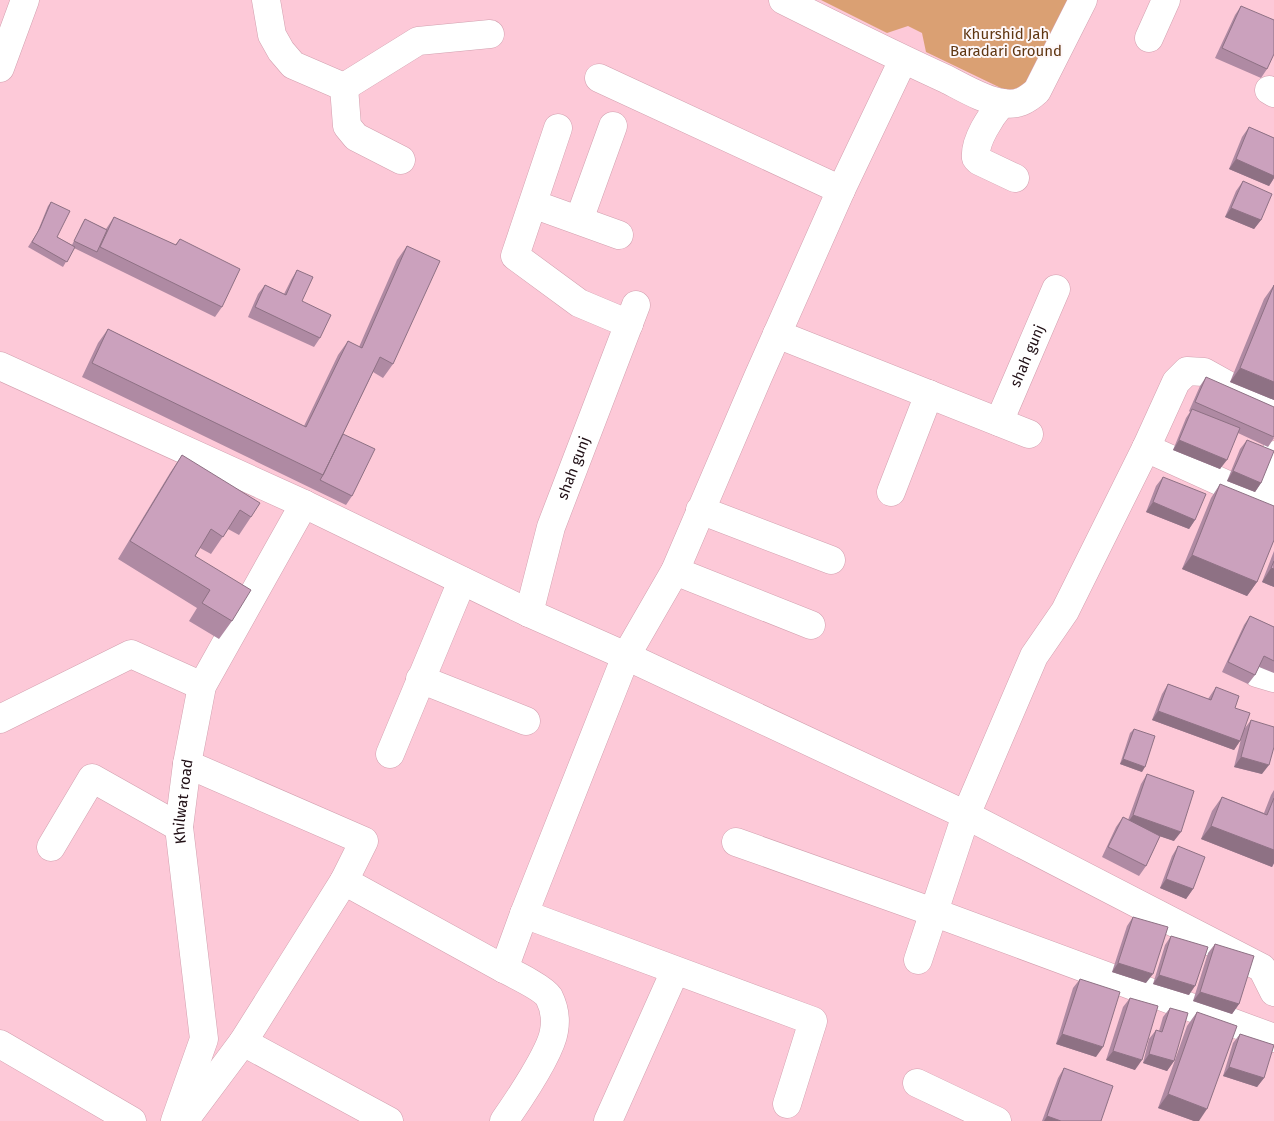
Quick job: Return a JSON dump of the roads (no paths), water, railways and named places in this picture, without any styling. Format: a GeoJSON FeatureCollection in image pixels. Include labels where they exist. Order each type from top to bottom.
{"type":"FeatureCollection","features":[{"type":"Feature","properties":{"kind":"street"},"geometry":{"type":"LineString","coordinates":[[0,68],[24,0]]}},
{"type":"Feature","properties":{"kind":"street"},"geometry":{"type":"LineString","coordinates":[[266,0],[272,35],[293,65],[344,87]]}},
{"type":"Feature","properties":{"kind":"street"},"geometry":{"type":"LineString","coordinates":[[783,0],[903,60],[1002,104],[1015,104],[1027,99],[1037,91],[1083,0]]}},
{"type":"Feature","properties":{"kind":"street"},"geometry":{"type":"LineString","coordinates":[[1149,38],[1166,0]]}},
{"type":"Feature","properties":{"kind":"street"},"geometry":{"type":"LineString","coordinates":[[344,87],[418,41],[490,34]]}},
{"type":"Feature","properties":{"kind":"street"},"geometry":{"type":"LineString","coordinates":[[504,968],[626,656],[675,571],[841,190],[903,60]]}},
{"type":"Feature","properties":{"kind":"street"},"geometry":{"type":"LineString","coordinates":[[599,78],[841,190]]}},
{"type":"Feature","properties":{"kind":"street"},"geometry":{"type":"LineString","coordinates":[[344,87],[347,126],[356,137],[401,160]]}},
{"type":"Feature","properties":{"kind":"street"},"geometry":{"type":"LineString","coordinates":[[1002,104],[992,114],[977,144],[976,158],[1015,178]]}},
{"type":"Feature","properties":{"kind":"street"},"geometry":{"type":"LineString","coordinates":[[579,220],[613,126]]}},
{"type":"Feature","properties":{"kind":"street","name":"shah gunj"},"geometry":{"type":"LineString","coordinates":[[529,613],[551,527],[632,315],[579,302],[515,256],[558,128]]}},
{"type":"Feature","properties":{"kind":"street"},"geometry":{"type":"LineString","coordinates":[[533,204],[619,235]]}},
{"type":"Feature","properties":{"kind":"street","name":"shah gunj"},"geometry":{"type":"LineString","coordinates":[[999,422],[1056,289]]}},
{"type":"Feature","properties":{"kind":"street"},"geometry":{"type":"LineString","coordinates":[[777,334],[1029,434]]}},
{"type":"Feature","properties":{"kind":"street"},"geometry":{"type":"LineString","coordinates":[[0,366],[304,504],[529,613],[626,656],[966,815],[1262,968],[1274,992]]}},
{"type":"Feature","properties":{"kind":"street"},"geometry":{"type":"LineString","coordinates":[[918,960],[966,815],[1034,656],[1065,611],[1146,448],[1176,382],[1187,371],[1204,372],[1274,411]]}},
{"type":"Feature","properties":{"kind":"street"},"geometry":{"type":"LineString","coordinates":[[892,492],[928,394]]}},
{"type":"Feature","properties":{"kind":"street"},"geometry":{"type":"LineString","coordinates":[[1146,448],[1265,502],[1274,456]]}},
{"type":"Feature","properties":{"kind":"street","name":"Khilwat road"},"geometry":{"type":"LineString","coordinates":[[175,1121],[204,1038],[179,827],[187,764],[202,686],[304,504]]}},
{"type":"Feature","properties":{"kind":"street"},"geometry":{"type":"LineString","coordinates":[[700,510],[831,560]]}},
{"type":"Feature","properties":{"kind":"street"},"geometry":{"type":"LineString","coordinates":[[675,571],[810,625]]}},
{"type":"Feature","properties":{"kind":"street"},"geometry":{"type":"LineString","coordinates":[[390,754],[462,581]]}},
{"type":"Feature","properties":{"kind":"street"},"geometry":{"type":"LineString","coordinates":[[0,720],[132,654],[202,686]]}},
{"type":"Feature","properties":{"kind":"street"},"geometry":{"type":"LineString","coordinates":[[420,679],[526,721]]}},
{"type":"Feature","properties":{"kind":"street"},"geometry":{"type":"LineString","coordinates":[[184,1121],[243,1042],[344,880],[364,841],[187,764]]}},
{"type":"Feature","properties":{"kind":"street"},"geometry":{"type":"LineString","coordinates":[[52,847],[92,778],[179,827]]}},
{"type":"Feature","properties":{"kind":"street"},"geometry":{"type":"LineString","coordinates":[[736,842],[933,912],[1274,1038]]}},
{"type":"Feature","properties":{"kind":"street"},"geometry":{"type":"LineString","coordinates":[[344,880],[527,981],[548,996],[555,1017],[550,1046],[504,1121]]}},
{"type":"Feature","properties":{"kind":"street"},"geometry":{"type":"LineString","coordinates":[[524,914],[813,1021],[787,1104]]}},
{"type":"Feature","properties":{"kind":"street"},"geometry":{"type":"LineString","coordinates":[[608,1121],[675,971]]}},
{"type":"Feature","properties":{"kind":"street"},"geometry":{"type":"LineString","coordinates":[[243,1042],[389,1121]]}},
{"type":"Feature","properties":{"kind":"street"},"geometry":{"type":"LineString","coordinates":[[0,1044],[132,1121]]}},
{"type":"Feature","properties":{"kind":"street"},"geometry":{"type":"LineString","coordinates":[[916,1083],[997,1121]]}},
{"type":"Feature","properties":{"kind":"park label","name":"Khurshid Jah Baradari Ground"},"geometry":{"type":"Point","coordinates":[1006,42]}}]}
